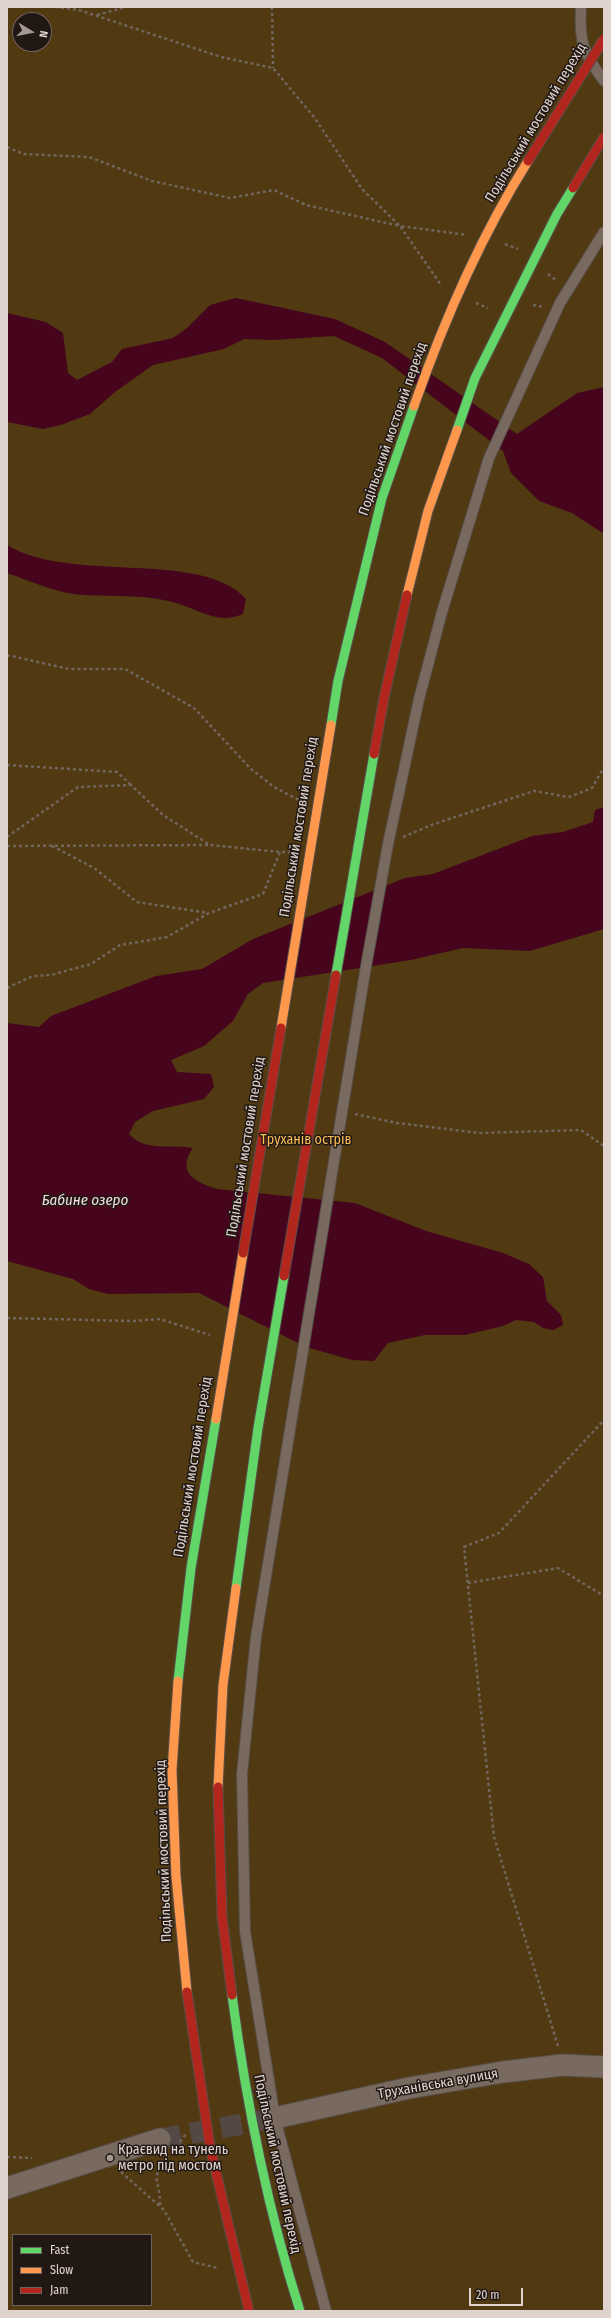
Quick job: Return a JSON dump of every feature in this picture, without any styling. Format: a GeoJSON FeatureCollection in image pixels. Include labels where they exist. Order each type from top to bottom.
{"type":"FeatureCollection","features":[{"type":"Feature","properties":{"kind":"main road","name":"Подільський мостовий перехід"},"geometry":{"type":"LineString","coordinates":[[249,2311],[209,2139],[184,1973],[176,1876],[172,1770],[180,1654],[192,1560],[338,681],[382,498],[438,340],[508,193],[604,39]]}},
{"type":"Feature","properties":{"kind":"main road","name":"Подільський мостовий перехід"},"geometry":{"type":"LineString","coordinates":[[300,2311],[283,2258],[259,2163],[242,2073],[222,1916],[218,1831],[218,1759],[223,1685],[257,1436],[384,698],[428,511],[475,378],[557,214],[604,137]]}},
{"type":"Feature","properties":{"kind":"street","name":"Труханівська вулиця"},"geometry":{"type":"LineString","coordinates":[[275,2118],[409,2088],[503,2072],[563,2065],[604,2067]]}},
{"type":"Feature","properties":{"kind":"street"},"geometry":{"type":"LineString","coordinates":[[7,2188],[104,2157],[170,2145]]}},
{"type":"Feature","properties":{"kind":"lane"},"geometry":{"type":"LineString","coordinates":[[581,7],[580,33],[588,60],[604,81]]}},
{"type":"Feature","properties":{"kind":"lane"},"geometry":{"type":"LineString","coordinates":[[326,2311],[275,2118],[245,1931],[242,1774],[256,1637],[365,972],[388,844],[419,699],[440,620],[489,458],[560,303],[604,232]]}},
{"type":"Feature","properties":{"kind":"path"},"geometry":{"type":"LineString","coordinates":[[55,7],[79,10],[172,39],[221,57],[273,68],[314,117],[362,189],[400,226]]}},
{"type":"Feature","properties":{"kind":"path"},"geometry":{"type":"LineString","coordinates":[[96,15],[126,7]]}},
{"type":"Feature","properties":{"kind":"path"},"geometry":{"type":"LineString","coordinates":[[272,7],[273,68]]}},
{"type":"Feature","properties":{"kind":"path"},"geometry":{"type":"LineString","coordinates":[[7,147],[24,154],[89,158],[152,181],[230,198],[274,190],[306,205],[400,226],[469,235]]}},
{"type":"Feature","properties":{"kind":"path"},"geometry":{"type":"LineString","coordinates":[[500,242],[515,246],[521,251]]}},
{"type":"Feature","properties":{"kind":"path"},"geometry":{"type":"LineString","coordinates":[[544,271],[568,290]]}},
{"type":"Feature","properties":{"kind":"path"},"geometry":{"type":"LineString","coordinates":[[7,655],[69,668],[124,669],[194,708],[251,769],[274,787],[301,802]]}},
{"type":"Feature","properties":{"kind":"path"},"geometry":{"type":"LineString","coordinates":[[7,765],[117,772],[163,815],[210,845]]}},
{"type":"Feature","properties":{"kind":"path"},"geometry":{"type":"LineString","coordinates":[[388,844],[434,824],[534,791],[569,797],[592,788],[604,766]]}},
{"type":"Feature","properties":{"kind":"path"},"geometry":{"type":"LineString","coordinates":[[7,836],[78,787],[131,785]]}},
{"type":"Feature","properties":{"kind":"path"},"geometry":{"type":"LineString","coordinates":[[51,845],[94,868],[137,902],[209,913]]}},
{"type":"Feature","properties":{"kind":"path"},"geometry":{"type":"LineString","coordinates":[[7,846],[210,845],[280,852],[296,851]]}},
{"type":"Feature","properties":{"kind":"path"},"geometry":{"type":"LineString","coordinates":[[7,988],[33,976],[51,975],[91,964],[120,945],[167,937],[209,913],[263,894],[280,852]]}},
{"type":"Feature","properties":{"kind":"path"},"geometry":{"type":"LineString","coordinates":[[343,1111],[397,1123],[479,1133],[581,1130],[604,1146]]}},
{"type":"Feature","properties":{"kind":"path"},"geometry":{"type":"LineString","coordinates":[[7,1318],[160,1319],[212,1335]]}},
{"type":"Feature","properties":{"kind":"path"},"geometry":{"type":"LineString","coordinates":[[563,2065],[554,2030],[494,1838],[464,1548],[499,1533],[604,1420]]}},
{"type":"Feature","properties":{"kind":"path"},"geometry":{"type":"LineString","coordinates":[[468,1583],[558,1568],[604,1596]]}},
{"type":"Feature","properties":{"kind":"path"},"geometry":{"type":"LineString","coordinates":[[160,2206],[160,2195],[155,2178],[158,2169],[170,2145],[186,2134]]}},
{"type":"Feature","properties":{"kind":"path"},"geometry":{"type":"LineString","coordinates":[[104,2157],[164,2210],[193,2262],[223,2270]]}},
{"type":"Feature","properties":{"kind":"green space","name":"Труханів острів"},"geometry":{"type":"Polygon","coordinates":[[[7,7],[604,7],[604,2311],[7,2311],[7,7]]]}},
{"type":"Feature","properties":{"kind":"water"},"geometry":{"type":"Polygon","coordinates":[[[236,298],[335,319],[385,342],[517,434],[577,393],[604,387],[604,534],[572,513],[539,501],[511,473],[503,451],[382,358],[334,336],[273,340],[244,339],[224,349],[153,365],[115,392],[90,414],[61,425],[43,429],[7,422],[7,313],[46,322],[63,333],[68,373],[77,380],[112,362],[122,349],[173,338],[187,328],[210,305],[236,298]]]}},
{"type":"Feature","properties":{"kind":"water"},"geometry":{"type":"Polygon","coordinates":[[[7,545],[34,556],[65,563],[168,570],[199,575],[226,584],[246,599],[243,614],[234,617],[217,617],[164,600],[138,597],[74,594],[57,590],[7,573],[7,545]]]}},
{"type":"Feature","properties":{"kind":"water","name":"Бабине озеро"},"geometry":{"type":"Polygon","coordinates":[[[604,807],[604,929],[530,951],[463,948],[411,960],[263,983],[248,994],[233,1021],[204,1046],[171,1060],[177,1072],[211,1074],[214,1087],[204,1099],[153,1111],[135,1122],[129,1134],[135,1140],[151,1145],[193,1148],[188,1156],[186,1164],[187,1170],[195,1179],[217,1189],[355,1203],[426,1231],[503,1253],[529,1264],[543,1277],[547,1301],[561,1315],[563,1325],[553,1330],[543,1328],[534,1322],[516,1320],[503,1326],[465,1335],[425,1335],[388,1343],[374,1361],[352,1360],[306,1347],[199,1293],[108,1294],[89,1289],[73,1279],[7,1261],[7,1023],[39,1027],[51,1016],[156,976],[202,969],[253,939],[405,878],[433,874],[532,836],[563,832],[593,822],[595,810],[604,807]]]}},
{"type":"Feature","properties":{"kind":"tunnel"},"geometry":{"type":"LineString","coordinates":[[160,2139],[275,2118]]}},
{"type":"Feature","properties":{"kind":"traffic: fast"},"geometry":{"type":"LineString","coordinates":[[457,430],[475,378],[557,214],[573,188]]}},
{"type":"Feature","properties":{"kind":"traffic: fast"},"geometry":{"type":"LineString","coordinates":[[331,725],[338,681],[382,498],[414,406]]}},
{"type":"Feature","properties":{"kind":"traffic: fast"},"geometry":{"type":"LineString","coordinates":[[336,975],[374,754]]}},
{"type":"Feature","properties":{"kind":"traffic: fast"},"geometry":{"type":"LineString","coordinates":[[236,1588],[258,1428],[284,1276]]}},
{"type":"Feature","properties":{"kind":"traffic: fast"},"geometry":{"type":"LineString","coordinates":[[178,1681],[191,1568],[216,1419]]}},
{"type":"Feature","properties":{"kind":"traffic: fast"},"geometry":{"type":"LineString","coordinates":[[232,1995],[244,2075],[259,2154],[277,2233],[300,2311]]}},
{"type":"Feature","properties":{"kind":"traffic: slow"},"geometry":{"type":"LineString","coordinates":[[414,406],[437,343],[464,280],[494,219],[528,161]]}},
{"type":"Feature","properties":{"kind":"traffic: slow"},"geometry":{"type":"LineString","coordinates":[[407,595],[428,511],[457,430]]}},
{"type":"Feature","properties":{"kind":"traffic: slow"},"geometry":{"type":"LineString","coordinates":[[281,1028],[331,725]]}},
{"type":"Feature","properties":{"kind":"traffic: slow"},"geometry":{"type":"LineString","coordinates":[[216,1419],[243,1253]]}},
{"type":"Feature","properties":{"kind":"traffic: slow"},"geometry":{"type":"LineString","coordinates":[[218,1787],[223,1685],[236,1588]]}},
{"type":"Feature","properties":{"kind":"traffic: slow"},"geometry":{"type":"LineString","coordinates":[[178,1681],[172,1770],[176,1876],[187,1992]]}},
{"type":"Feature","properties":{"kind":"traffic: jam"},"geometry":{"type":"LineString","coordinates":[[528,161],[604,39]]}},
{"type":"Feature","properties":{"kind":"traffic: jam"},"geometry":{"type":"LineString","coordinates":[[573,188],[604,137]]}},
{"type":"Feature","properties":{"kind":"traffic: jam"},"geometry":{"type":"LineString","coordinates":[[374,754],[384,698],[407,595]]}},
{"type":"Feature","properties":{"kind":"traffic: jam"},"geometry":{"type":"LineString","coordinates":[[284,1276],[336,975]]}},
{"type":"Feature","properties":{"kind":"traffic: jam"},"geometry":{"type":"LineString","coordinates":[[243,1253],[281,1028]]}},
{"type":"Feature","properties":{"kind":"traffic: jam"},"geometry":{"type":"LineString","coordinates":[[218,1787],[222,1916],[232,1995]]}},
{"type":"Feature","properties":{"kind":"traffic: jam"},"geometry":{"type":"LineString","coordinates":[[187,1992],[210,2147],[249,2311]]}},
{"type":"Feature","properties":{"kind":"place","name":"Краєвид на тунель метро під мостом"},"geometry":{"type":"Point","coordinates":[110,2158]}}]}
